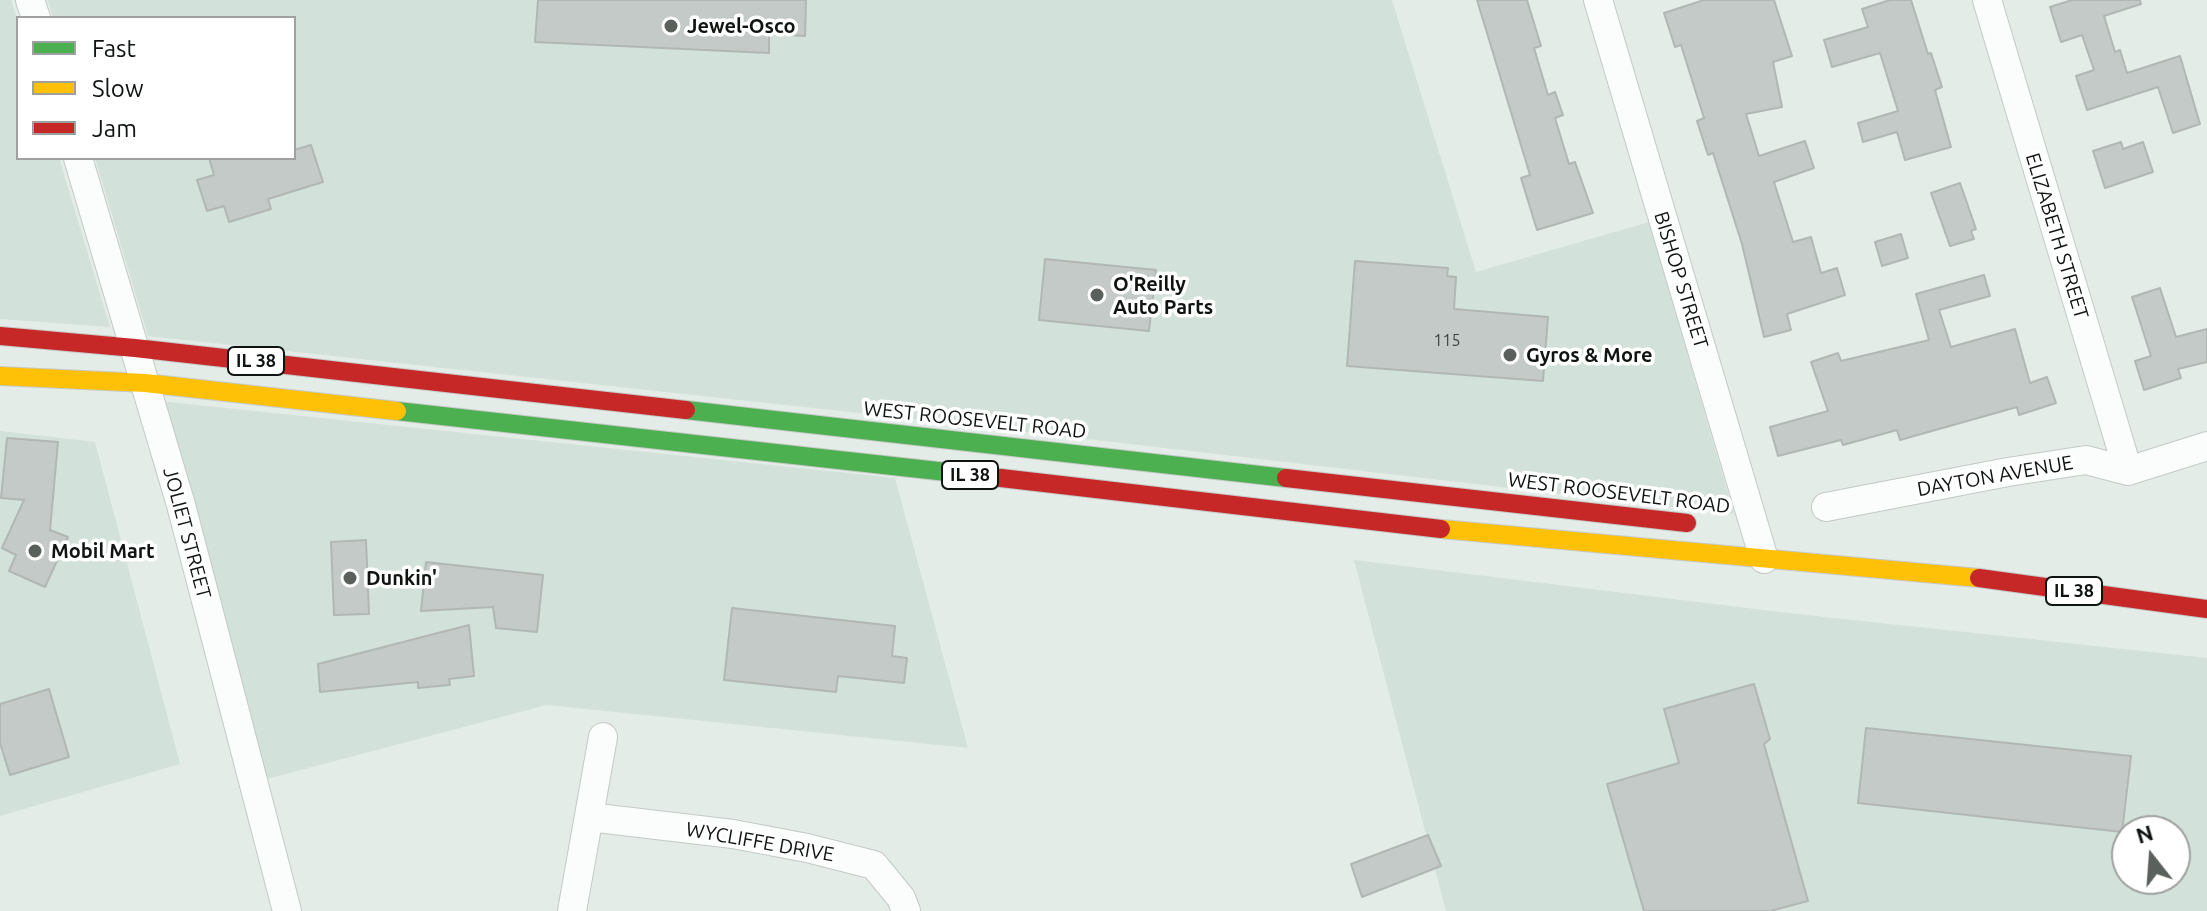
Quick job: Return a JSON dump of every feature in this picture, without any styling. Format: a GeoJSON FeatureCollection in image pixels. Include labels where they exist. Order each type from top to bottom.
{"type":"FeatureCollection","features":[{"type":"Feature","properties":{"kind":"main road","name":"WEST ROOSEVELT ROAD"},"geometry":{"type":"LineString","coordinates":[[0,336],[135,348],[1708,526]]}},
{"type":"Feature","properties":{"kind":"main road","name":"IL 38"},"geometry":{"type":"LineString","coordinates":[[0,376],[145,383],[1459,531],[1758,538],[1940,573],[2207,609]]}},
{"type":"Feature","properties":{"kind":"main road","name":"IL 38"},"geometry":{"type":"LineString","coordinates":[[1817,545],[1940,573]]}},
{"type":"Feature","properties":{"kind":"street","name":"BISHOP STREET"},"geometry":{"type":"LineString","coordinates":[[1598,0],[1758,538]]}},
{"type":"Feature","properties":{"kind":"street","name":"ELIZABETH STREET"},"geometry":{"type":"LineString","coordinates":[[1987,0],[2128,471]]}},
{"type":"Feature","properties":{"kind":"street","name":"JOLIET STREET"},"geometry":{"type":"LineString","coordinates":[[79,160],[181,505],[287,911]]}},
{"type":"Feature","properties":{"kind":"street"},"geometry":{"type":"LineString","coordinates":[[2128,471],[2207,446]]}},
{"type":"Feature","properties":{"kind":"street","name":"DAYTON AVENUE"},"geometry":{"type":"LineString","coordinates":[[1826,507],[2086,460],[2128,471]]}},
{"type":"Feature","properties":{"kind":"street"},"geometry":{"type":"LineString","coordinates":[[572,911],[603,737]]}},
{"type":"Feature","properties":{"kind":"street","name":"WYCLIFFE DRIVE"},"geometry":{"type":"LineString","coordinates":[[589,817],[733,834],[874,865],[901,898],[906,911]]}},
{"type":"Feature","properties":{"kind":"shaded area"},"geometry":{"type":"Polygon","coordinates":[[[0,0],[11,0],[16,16],[16,160],[60,160],[110,327],[0,319],[0,0]]]}},
{"type":"Feature","properties":{"kind":"shaded area"},"geometry":{"type":"Polygon","coordinates":[[[48,0],[1392,0],[1476,272],[1649,222],[1734,514],[906,418],[148,336],[96,160],[296,160],[296,16],[52,16],[48,0]]]}},
{"type":"Feature","properties":{"kind":"shaded area"},"geometry":{"type":"Polygon","coordinates":[[[159,401],[895,478],[968,748],[547,705],[263,780],[159,401]]]}},
{"type":"Feature","properties":{"kind":"shaded area"},"geometry":{"type":"Polygon","coordinates":[[[0,431],[95,442],[180,764],[0,816],[0,431]]]}},
{"type":"Feature","properties":{"kind":"shaded area"},"geometry":{"type":"Polygon","coordinates":[[[1354,560],[1788,613],[2207,658],[2207,911],[1446,911],[1354,560]]]}},
{"type":"Feature","properties":{"kind":"building","name":"Jewel-Osco"},"geometry":{"type":"Polygon","coordinates":[[[538,0],[806,0],[805,36],[769,34],[769,53],[535,42],[538,0]]]}},
{"type":"Feature","properties":{"kind":"building"},"geometry":{"type":"Polygon","coordinates":[[[1477,0],[1527,0],[1541,46],[1534,48],[1548,95],[1555,92],[1563,115],[1555,118],[1569,164],[1575,162],[1593,213],[1537,230],[1521,178],[1530,175],[1477,0]]]}},
{"type":"Feature","properties":{"kind":"building"},"geometry":{"type":"Polygon","coordinates":[[[1704,0],[1774,0],[1792,56],[1773,62],[1782,107],[1746,114],[1759,156],[1805,141],[1814,168],[1774,182],[1793,242],[1811,237],[1821,273],[1837,268],[1845,295],[1787,314],[1791,330],[1764,337],[1742,244],[1713,153],[1708,155],[1697,121],[1704,118],[1681,45],[1675,47],[1664,13],[1704,0]]]}},
{"type":"Feature","properties":{"kind":"building"},"geometry":{"type":"Polygon","coordinates":[[[1890,0],[1911,0],[1942,87],[1935,90],[1951,147],[1905,160],[1897,132],[1863,142],[1858,123],[1898,111],[1880,53],[1832,67],[1824,40],[1868,27],[1862,9],[1890,0]]]}},
{"type":"Feature","properties":{"kind":"building"},"geometry":{"type":"Polygon","coordinates":[[[2072,0],[2140,0],[2141,4],[2104,16],[2115,52],[2120,50],[2127,73],[2180,56],[2200,124],[2173,133],[2158,87],[2087,110],[2076,76],[2094,70],[2082,35],[2061,42],[2050,7],[2072,0]]]}},
{"type":"Feature","properties":{"kind":"building"},"geometry":{"type":"Polygon","coordinates":[[[2121,142],[2123,149],[2143,142],[2153,172],[2105,188],[2093,151],[2121,142]]]}},
{"type":"Feature","properties":{"kind":"building"},"geometry":{"type":"Polygon","coordinates":[[[311,145],[323,182],[268,199],[271,209],[229,222],[224,206],[207,211],[197,180],[214,175],[210,160],[296,160],[296,149],[311,145]]]}},
{"type":"Feature","properties":{"kind":"building"},"geometry":{"type":"Polygon","coordinates":[[[1960,183],[1976,229],[1971,231],[1974,239],[1950,246],[1931,193],[1960,183]]]}},
{"type":"Feature","properties":{"kind":"building"},"geometry":{"type":"Polygon","coordinates":[[[1901,234],[1908,258],[1882,266],[1875,242],[1901,234]]]}},
{"type":"Feature","properties":{"kind":"building","name":"O'Reilly Auto Parts"},"geometry":{"type":"Polygon","coordinates":[[[1045,259],[1156,270],[1149,331],[1039,320],[1045,259]]]}},
{"type":"Feature","properties":{"kind":"building"},"geometry":{"type":"Polygon","coordinates":[[[1355,261],[1448,268],[1447,276],[1456,277],[1454,309],[1548,317],[1543,381],[1347,366],[1355,261]]]}},
{"type":"Feature","properties":{"kind":"building"},"geometry":{"type":"Polygon","coordinates":[[[1984,275],[1990,296],[1939,310],[1951,347],[2015,329],[2030,383],[2047,377],[2056,403],[2019,415],[2017,407],[1900,440],[1897,430],[1843,445],[1841,440],[1778,456],[1770,427],[1828,411],[1811,362],[1838,353],[1841,361],[1929,340],[1916,294],[1984,275]]]}},
{"type":"Feature","properties":{"kind":"building"},"geometry":{"type":"Polygon","coordinates":[[[2160,288],[2176,337],[2207,329],[2207,362],[2178,369],[2181,378],[2144,390],[2135,361],[2151,356],[2132,297],[2160,288]]]}},
{"type":"Feature","properties":{"kind":"building"},"geometry":{"type":"Polygon","coordinates":[[[7,438],[58,442],[50,530],[68,537],[45,587],[9,571],[16,555],[2,548],[24,500],[1,498],[7,438]]]}},
{"type":"Feature","properties":{"kind":"building","name":"Dunkin'"},"geometry":{"type":"Polygon","coordinates":[[[366,540],[369,614],[334,615],[331,542],[366,540]]]}},
{"type":"Feature","properties":{"kind":"building"},"geometry":{"type":"Polygon","coordinates":[[[426,562],[543,575],[537,632],[496,628],[493,607],[421,611],[426,562]]]}},
{"type":"Feature","properties":{"kind":"building"},"geometry":{"type":"Polygon","coordinates":[[[732,608],[895,626],[892,656],[907,658],[904,683],[838,676],[836,692],[724,680],[732,608]]]}},
{"type":"Feature","properties":{"kind":"building"},"geometry":{"type":"Polygon","coordinates":[[[469,625],[474,676],[449,679],[450,685],[418,688],[418,682],[320,692],[318,664],[469,625]]]}},
{"type":"Feature","properties":{"kind":"building"},"geometry":{"type":"Polygon","coordinates":[[[1754,684],[1770,739],[1764,744],[1808,901],[1770,911],[1644,911],[1607,784],[1679,763],[1664,709],[1754,684]]]}},
{"type":"Feature","properties":{"kind":"building"},"geometry":{"type":"Polygon","coordinates":[[[49,689],[69,757],[10,775],[0,743],[0,704],[49,689]]]}},
{"type":"Feature","properties":{"kind":"building"},"geometry":{"type":"Polygon","coordinates":[[[1866,728],[2131,756],[2124,815],[2111,815],[2111,831],[1858,803],[1866,728]]]}},
{"type":"Feature","properties":{"kind":"building"},"geometry":{"type":"Polygon","coordinates":[[[1428,835],[1441,866],[1362,897],[1351,864],[1428,835]]]}},
{"type":"Feature","properties":{"kind":"traffic: fast"},"geometry":{"type":"LineString","coordinates":[[686,410],[1286,478]]}},
{"type":"Feature","properties":{"kind":"traffic: fast"},"geometry":{"type":"LineString","coordinates":[[397,411],[1001,478]]}},
{"type":"Feature","properties":{"kind":"traffic: slow"},"geometry":{"type":"LineString","coordinates":[[0,376],[145,383],[397,411]]}},
{"type":"Feature","properties":{"kind":"traffic: slow"},"geometry":{"type":"LineString","coordinates":[[1441,529],[1979,578]]}},
{"type":"Feature","properties":{"kind":"traffic: jam"},"geometry":{"type":"LineString","coordinates":[[0,336],[135,348],[686,410]]}},
{"type":"Feature","properties":{"kind":"traffic: jam"},"geometry":{"type":"LineString","coordinates":[[1001,478],[1441,529]]}},
{"type":"Feature","properties":{"kind":"traffic: jam"},"geometry":{"type":"LineString","coordinates":[[1286,478],[1687,523]]}},
{"type":"Feature","properties":{"kind":"traffic: jam"},"geometry":{"type":"LineString","coordinates":[[1979,578],[2207,609]]}},
{"type":"Feature","properties":{"kind":"place","name":"Jewel-Osco"},"geometry":{"type":"Point","coordinates":[671,26]}},
{"type":"Feature","properties":{"kind":"place","name":"O'Reilly Auto Parts"},"geometry":{"type":"Point","coordinates":[1097,295]}},
{"type":"Feature","properties":{"kind":"place","name":"Gyros & More"},"geometry":{"type":"Point","coordinates":[1510,355]}},
{"type":"Feature","properties":{"kind":"place","name":"Mobil Mart"},"geometry":{"type":"Point","coordinates":[35,551]}},
{"type":"Feature","properties":{"kind":"place","name":"Dunkin'"},"geometry":{"type":"Point","coordinates":[350,578]}}]}
